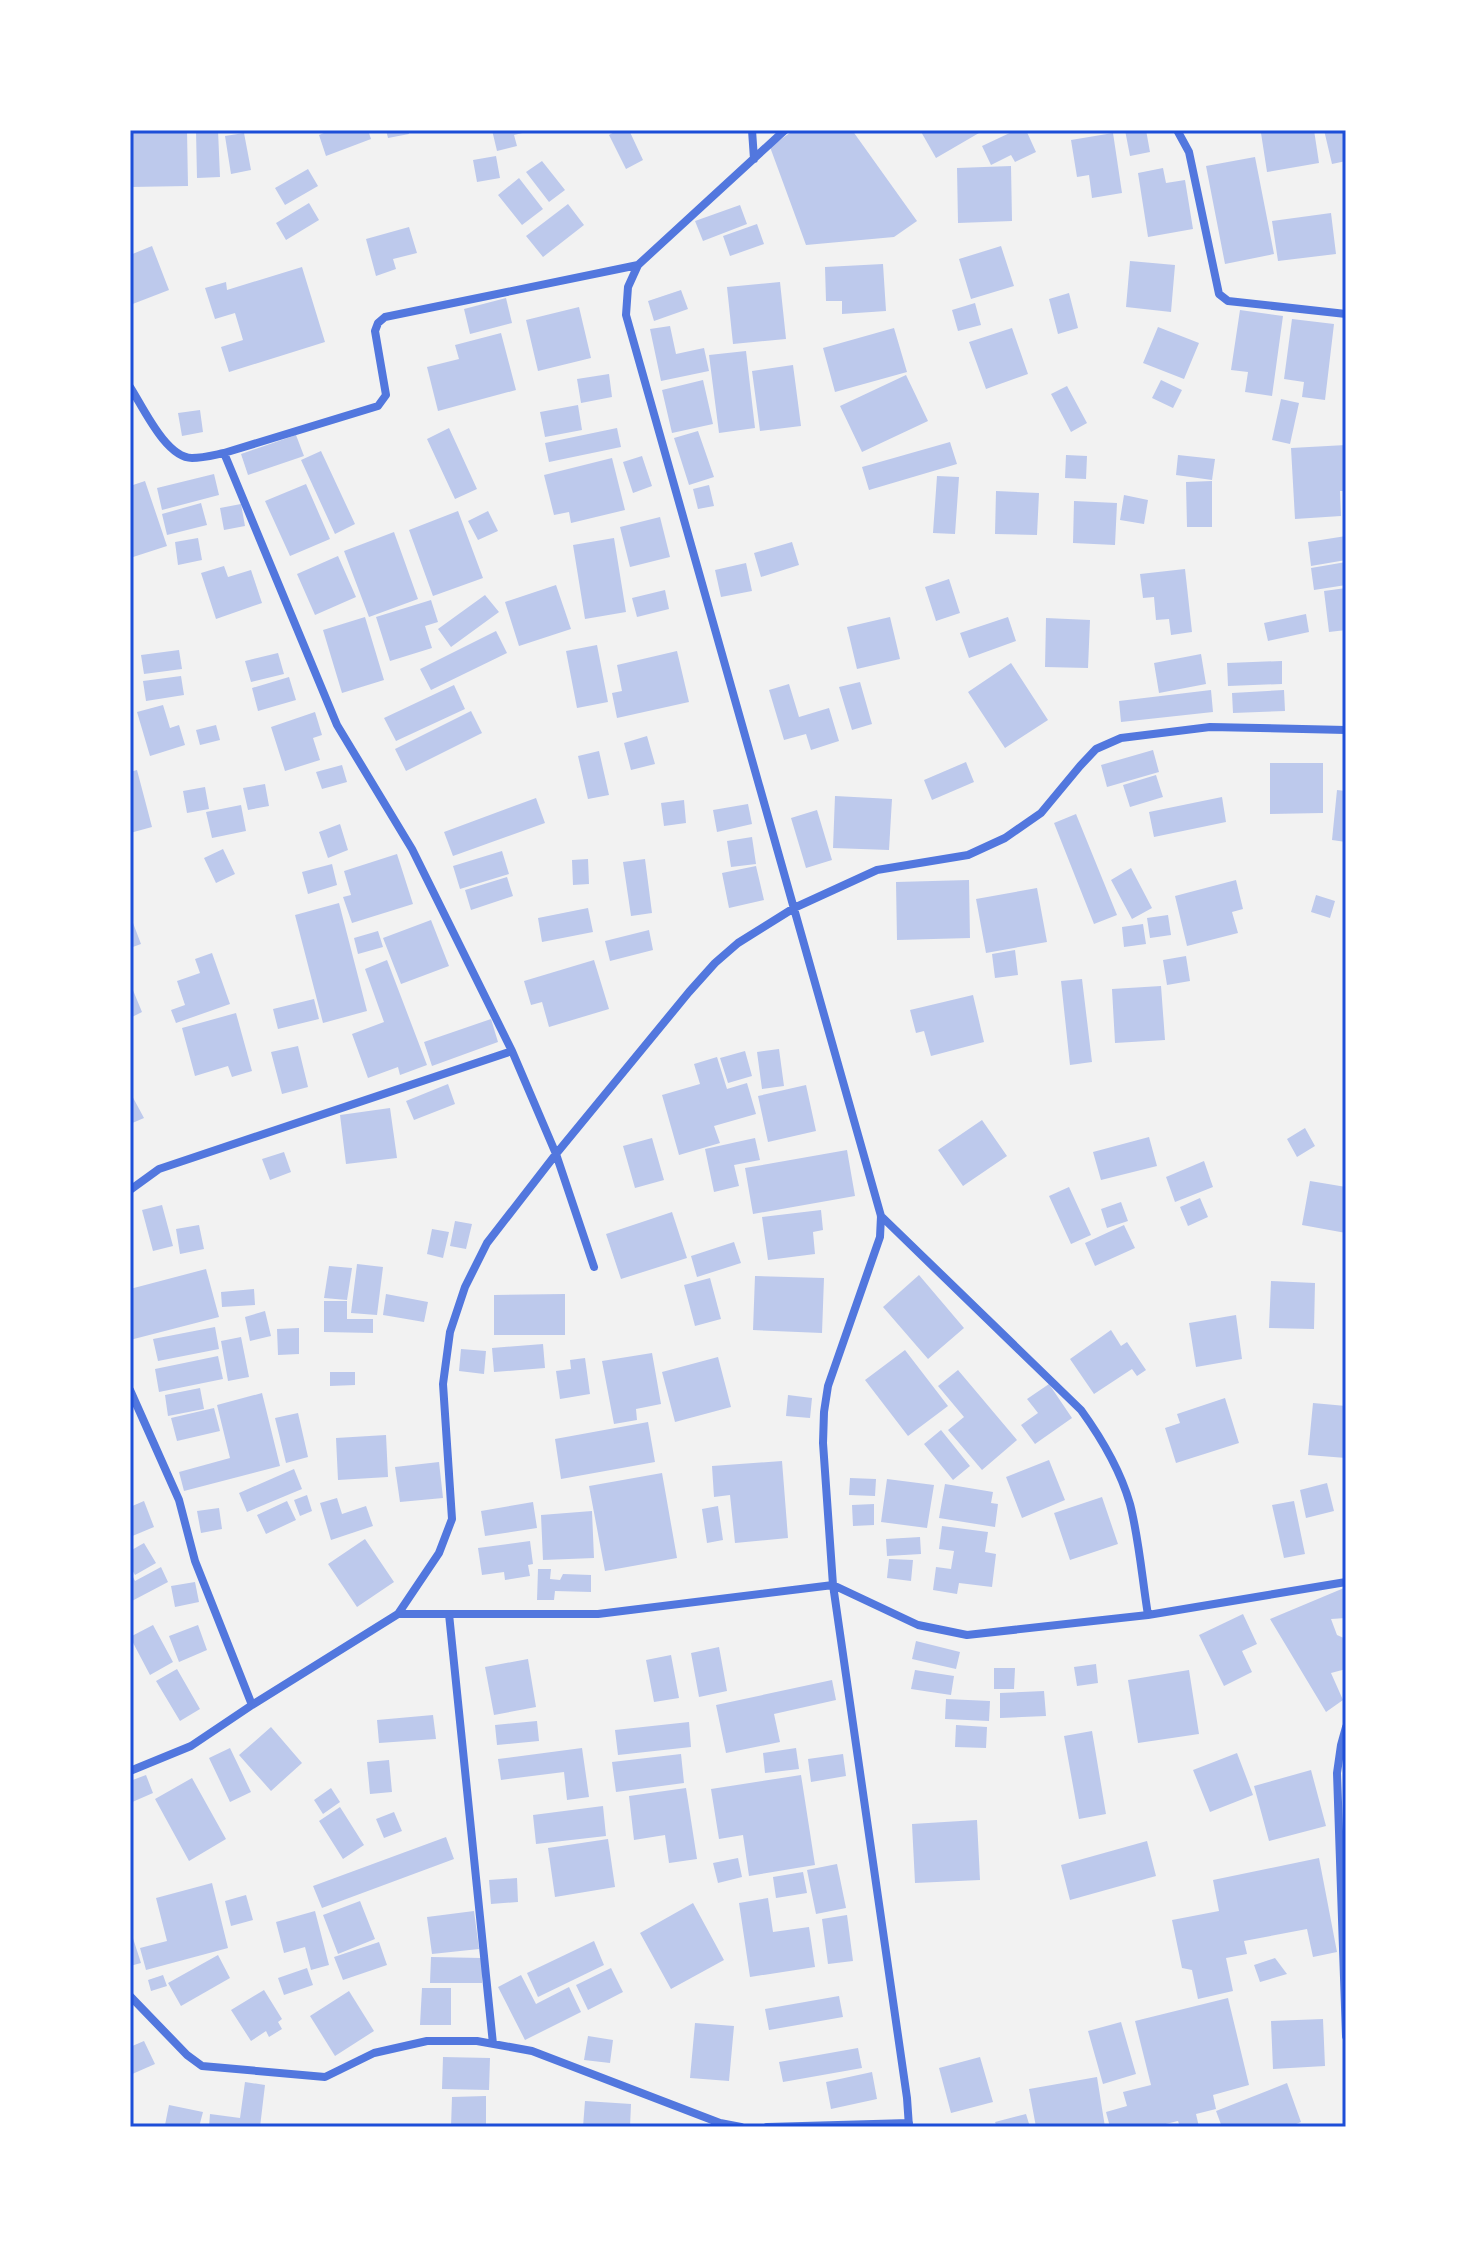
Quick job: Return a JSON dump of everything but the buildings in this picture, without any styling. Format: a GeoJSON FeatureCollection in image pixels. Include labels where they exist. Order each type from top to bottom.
{"type":"FeatureCollection","features":[{"type":"Feature","properties":{"kind":"street"},"geometry":{"type":"LineString","coordinates":[[752,130],[754,159]]}},
{"type":"Feature","properties":{"kind":"street"},"geometry":{"type":"LineString","coordinates":[[767,2127],[909,2125],[833,1585],[823,1443],[828,1386],[880,1237],[881,1216],[626,315],[628,287],[638,265],[785,130]]}},
{"type":"Feature","properties":{"kind":"street"},"geometry":{"type":"LineString","coordinates":[[1177,130],[1189,152],[1219,294],[1228,301],[1346,314]]}},
{"type":"Feature","properties":{"kind":"street"},"geometry":{"type":"LineString","coordinates":[[130,387],[164,441],[177,454],[190,458],[224,453],[378,406],[386,395],[375,331],[385,317],[638,265]]}},
{"type":"Feature","properties":{"kind":"street"},"geometry":{"type":"LineString","coordinates":[[224,453],[337,725],[412,849],[512,1051],[556,1154],[594,1267]]}},
{"type":"Feature","properties":{"kind":"street"},"geometry":{"type":"LineString","coordinates":[[130,1771],[191,1746],[398,1614],[439,1553],[452,1519],[443,1384],[450,1332],[465,1287],[487,1243],[556,1154],[715,963],[738,943],[794,908],[877,870],[968,855],[1005,838],[1041,813],[1096,749],[1121,738],[1210,727],[1346,730]]}},
{"type":"Feature","properties":{"kind":"street"},"geometry":{"type":"LineString","coordinates":[[130,1190],[159,1169],[512,1051]]}},
{"type":"Feature","properties":{"kind":"street"},"geometry":{"type":"LineString","coordinates":[[881,1216],[1081,1410],[1098,1433],[1115,1464],[1130,1504],[1148,1615]]}},
{"type":"Feature","properties":{"kind":"street"},"geometry":{"type":"LineString","coordinates":[[130,1390],[179,1500],[195,1561],[252,1705]]}},
{"type":"Feature","properties":{"kind":"street"},"geometry":{"type":"LineString","coordinates":[[398,1614],[598,1614],[833,1585],[918,1625],[967,1635],[1148,1615],[1346,1582]]}},
{"type":"Feature","properties":{"kind":"street"},"geometry":{"type":"LineString","coordinates":[[449,1614],[493,2044]]}},
{"type":"Feature","properties":{"kind":"street"},"geometry":{"type":"LineString","coordinates":[[1346,1727],[1337,1773],[1346,2036]]}},
{"type":"Feature","properties":{"kind":"street"},"geometry":{"type":"LineString","coordinates":[[130,1996],[187,2055],[202,2066],[325,2077],[374,2053],[427,2041],[477,2041],[532,2051],[720,2123],[741,2127]]}}]}
